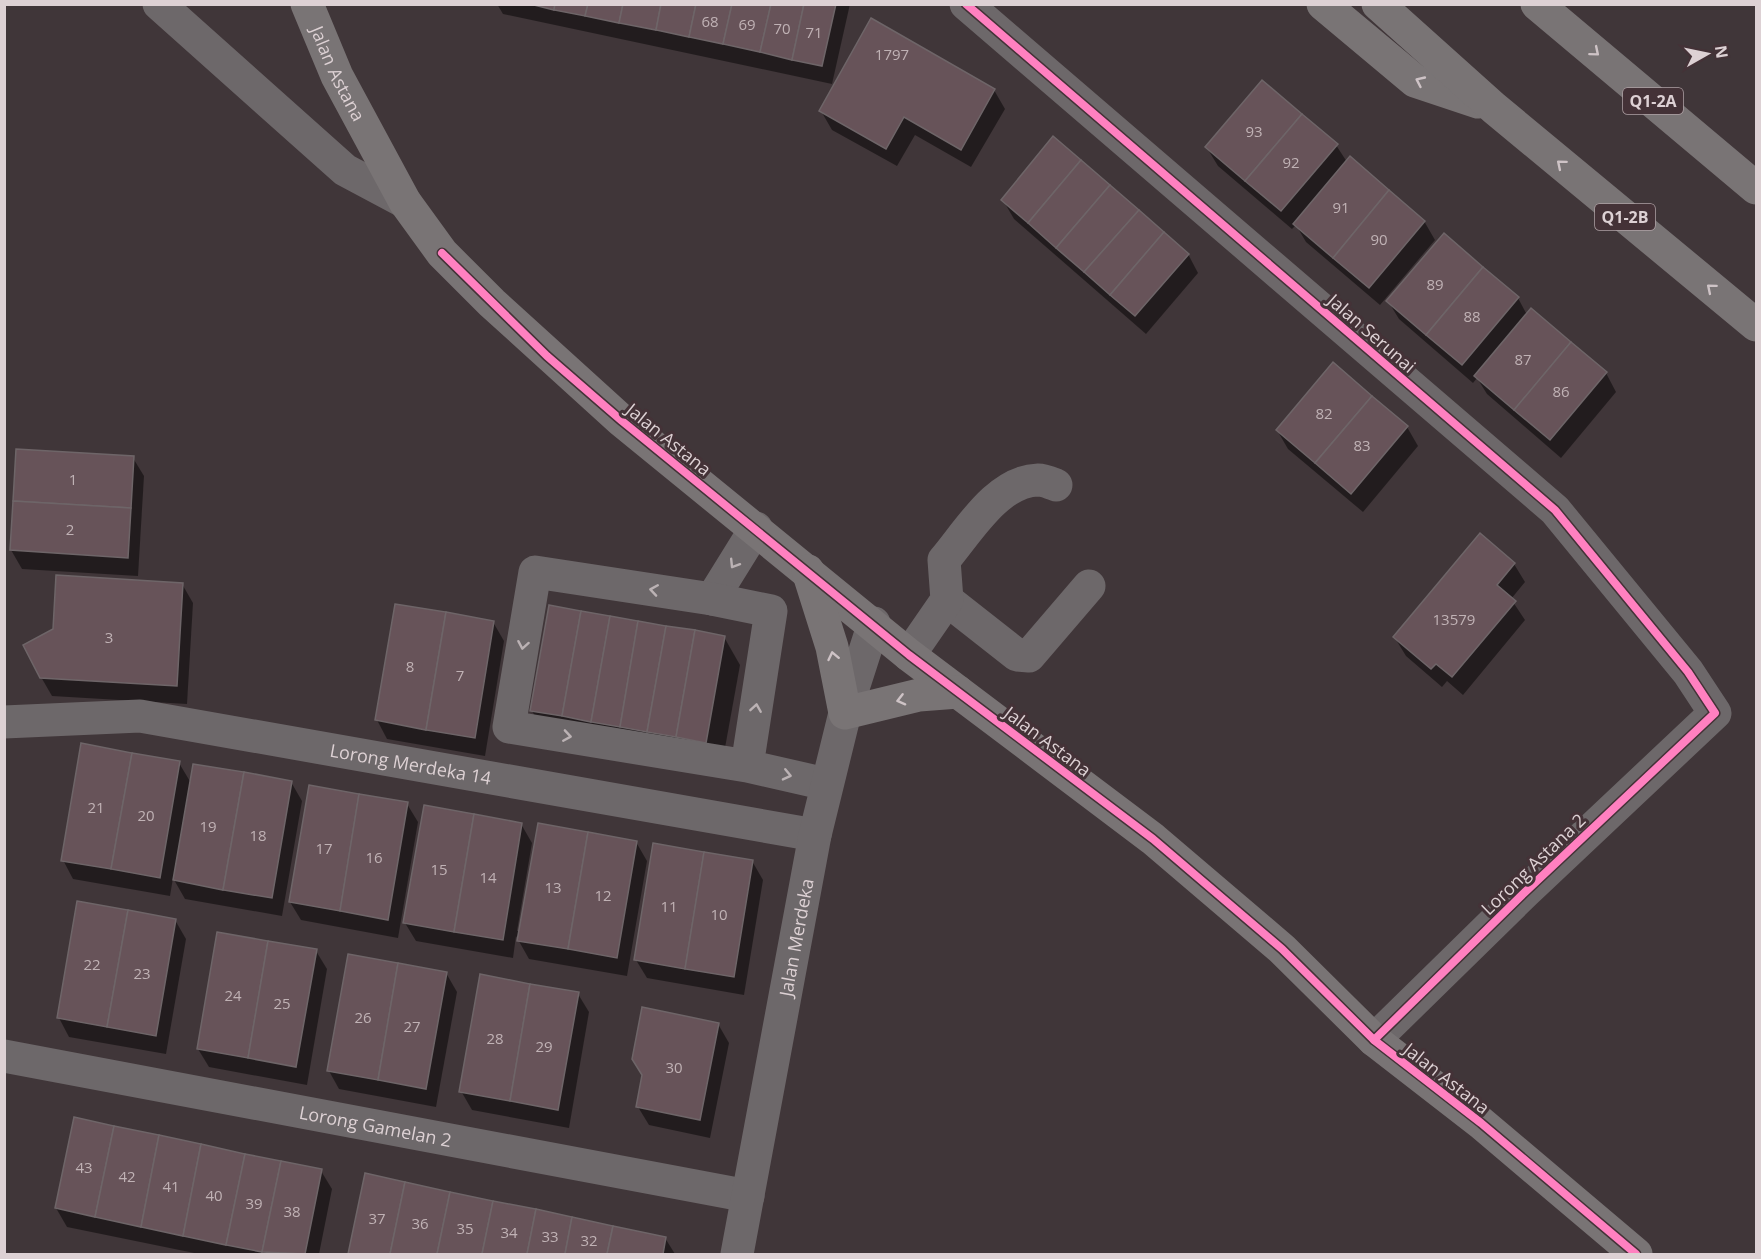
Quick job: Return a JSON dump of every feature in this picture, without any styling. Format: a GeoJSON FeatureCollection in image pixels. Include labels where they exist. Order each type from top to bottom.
{"type":"FeatureCollection","features":[{"type":"Feature","properties":{"kind":"main road","name":"Jalan Astana"},"geometry":{"type":"LineString","coordinates":[[307,4],[337,76],[405,201],[442,253],[547,356],[622,421],[874,623],[909,655],[1153,839],[1282,949],[1374,1040],[1481,1123],[1636,1254]]}},
{"type":"Feature","properties":{"kind":"main road","name":"Q1-2B"},"geometry":{"type":"LineString","coordinates":[[1323,4],[1415,81],[1494,108],[1756,325]]}},
{"type":"Feature","properties":{"kind":"main road"},"geometry":{"type":"LineString","coordinates":[[1378,4],[1494,108]]}},
{"type":"Feature","properties":{"kind":"main road","name":"Q1-2A"},"geometry":{"type":"LineString","coordinates":[[1543,8],[1756,188]]}},
{"type":"Feature","properties":{"kind":"main road"},"geometry":{"type":"LineString","coordinates":[[808,571],[831,647],[845,713],[919,695],[958,692]]}},
{"type":"Feature","properties":{"kind":"street"},"geometry":{"type":"LineString","coordinates":[[159,4],[213,56],[345,170],[405,201]]}},
{"type":"Feature","properties":{"kind":"street","name":"Jalan Serunai"},"geometry":{"type":"LineString","coordinates":[[973,6],[1555,510],[1688,672],[1715,713]]}},
{"type":"Feature","properties":{"kind":"street"},"geometry":{"type":"LineString","coordinates":[[909,655],[947,600],[944,560],[998,497],[1019,484],[1040,480],[1056,485]]}},
{"type":"Feature","properties":{"kind":"street"},"geometry":{"type":"LineString","coordinates":[[712,599],[756,528]]}},
{"type":"Feature","properties":{"kind":"street"},"geometry":{"type":"LineString","coordinates":[[747,766],[771,611],[712,599],[535,572],[509,727],[747,766],[826,784]]}},
{"type":"Feature","properties":{"kind":"street"},"geometry":{"type":"LineString","coordinates":[[947,600],[1017,656],[1029,656],[1089,586]]}},
{"type":"Feature","properties":{"kind":"street","name":"Jalan Merdeka"},"geometry":{"type":"LineString","coordinates":[[737,1254],[814,835],[845,713],[874,623]]}},
{"type":"Feature","properties":{"kind":"street","name":"Lorong Astana 2"},"geometry":{"type":"LineString","coordinates":[[1374,1040],[1524,893],[1715,713]]}},
{"type":"Feature","properties":{"kind":"street","name":"Lorong Merdeka 14"},"geometry":{"type":"LineString","coordinates":[[4,722],[140,716],[814,835]]}},
{"type":"Feature","properties":{"kind":"street","name":"Lorong Gamelan 2"},"geometry":{"type":"LineString","coordinates":[[4,1056],[28,1058],[748,1196]]}},
{"type":"Feature","properties":{"kind":"building"},"geometry":{"type":"Polygon","coordinates":[[[530,4],[555,4],[554,10],[530,4]]]}},
{"type":"Feature","properties":{"kind":"building"},"geometry":{"type":"Polygon","coordinates":[[[555,4],[588,4],[585,16],[554,10],[555,4]]]}},
{"type":"Feature","properties":{"kind":"building"},"geometry":{"type":"Polygon","coordinates":[[[588,4],[623,4],[619,23],[585,16],[588,4]]]}},
{"type":"Feature","properties":{"kind":"building"},"geometry":{"type":"Polygon","coordinates":[[[623,4],[661,4],[656,30],[619,23],[623,4]]]}},
{"type":"Feature","properties":{"kind":"building"},"geometry":{"type":"Polygon","coordinates":[[[661,4],[696,4],[689,37],[656,30],[661,4]]]}},
{"type":"Feature","properties":{"kind":"building"},"geometry":{"type":"Polygon","coordinates":[[[696,4],[732,4],[723,44],[689,37],[696,4]]]}},
{"type":"Feature","properties":{"kind":"building"},"geometry":{"type":"Polygon","coordinates":[[[732,4],[771,4],[760,52],[723,44],[732,4]]]}},
{"type":"Feature","properties":{"kind":"building"},"geometry":{"type":"Polygon","coordinates":[[[771,4],[804,4],[792,60],[760,52],[771,4]]]}},
{"type":"Feature","properties":{"kind":"building"},"geometry":{"type":"Polygon","coordinates":[[[804,4],[836,4],[822,66],[792,60],[804,4]]]}},
{"type":"Feature","properties":{"kind":"building"},"geometry":{"type":"Polygon","coordinates":[[[871,18],[995,89],[961,150],[904,117],[886,149],[819,111],[871,18]]]}},
{"type":"Feature","properties":{"kind":"building"},"geometry":{"type":"Polygon","coordinates":[[[1262,80],[1302,114],[1245,181],[1205,147],[1262,80]]]}},
{"type":"Feature","properties":{"kind":"building"},"geometry":{"type":"Polygon","coordinates":[[[1302,114],[1338,144],[1281,211],[1245,181],[1302,114]]]}},
{"type":"Feature","properties":{"kind":"building"},"geometry":{"type":"Polygon","coordinates":[[[1053,136],[1081,160],[1028,223],[1001,200],[1053,136]]]}},
{"type":"Feature","properties":{"kind":"building"},"geometry":{"type":"Polygon","coordinates":[[[1350,156],[1389,190],[1333,258],[1293,224],[1350,156]]]}},
{"type":"Feature","properties":{"kind":"building"},"geometry":{"type":"Polygon","coordinates":[[[1081,160],[1110,185],[1056,248],[1028,223],[1081,160]]]}},
{"type":"Feature","properties":{"kind":"building"},"geometry":{"type":"Polygon","coordinates":[[[1110,185],[1139,210],[1084,272],[1056,248],[1110,185]]]}},
{"type":"Feature","properties":{"kind":"building"},"geometry":{"type":"Polygon","coordinates":[[[1389,190],[1425,221],[1369,288],[1333,258],[1389,190]]]}},
{"type":"Feature","properties":{"kind":"building"},"geometry":{"type":"Polygon","coordinates":[[[1139,210],[1164,232],[1110,295],[1084,272],[1139,210]]]}},
{"type":"Feature","properties":{"kind":"building"},"geometry":{"type":"Polygon","coordinates":[[[1164,232],[1189,254],[1135,316],[1110,295],[1164,232]]]}},
{"type":"Feature","properties":{"kind":"building"},"geometry":{"type":"Polygon","coordinates":[[[1444,233],[1483,267],[1426,335],[1386,301],[1444,233]]]}},
{"type":"Feature","properties":{"kind":"building"},"geometry":{"type":"Polygon","coordinates":[[[1483,267],[1519,297],[1462,365],[1426,335],[1483,267]]]}},
{"type":"Feature","properties":{"kind":"building"},"geometry":{"type":"Polygon","coordinates":[[[1531,308],[1571,342],[1514,410],[1474,376],[1531,308]]]}},
{"type":"Feature","properties":{"kind":"building"},"geometry":{"type":"Polygon","coordinates":[[[1571,342],[1607,372],[1550,440],[1514,410],[1571,342]]]}},
{"type":"Feature","properties":{"kind":"building"},"geometry":{"type":"Polygon","coordinates":[[[1333,362],[1372,396],[1315,463],[1276,430],[1333,362]]]}},
{"type":"Feature","properties":{"kind":"building"},"geometry":{"type":"Polygon","coordinates":[[[1372,396],[1408,426],[1351,494],[1315,463],[1372,396]]]}},
{"type":"Feature","properties":{"kind":"building"},"geometry":{"type":"Polygon","coordinates":[[[16,449],[134,456],[131,508],[13,501],[16,449]]]}},
{"type":"Feature","properties":{"kind":"building"},"geometry":{"type":"Polygon","coordinates":[[[13,501],[131,508],[128,558],[10,550],[13,501]]]}},
{"type":"Feature","properties":{"kind":"building"},"geometry":{"type":"Polygon","coordinates":[[[1480,533],[1515,563],[1497,585],[1516,601],[1452,677],[1436,664],[1431,669],[1393,637],[1480,533]]]}},
{"type":"Feature","properties":{"kind":"building"},"geometry":{"type":"Polygon","coordinates":[[[56,575],[183,583],[177,686],[40,678],[23,645],[53,629],[56,575]]]}},
{"type":"Feature","properties":{"kind":"building"},"geometry":{"type":"Polygon","coordinates":[[[395,604],[446,612],[426,730],[375,720],[395,604]]]}},
{"type":"Feature","properties":{"kind":"building"},"geometry":{"type":"Polygon","coordinates":[[[549,605],[581,611],[562,716],[530,711],[549,605]]]}},
{"type":"Feature","properties":{"kind":"building"},"geometry":{"type":"Polygon","coordinates":[[[581,611],[610,616],[591,722],[562,716],[581,611]]]}},
{"type":"Feature","properties":{"kind":"building"},"geometry":{"type":"Polygon","coordinates":[[[446,612],[494,621],[475,738],[426,730],[446,612]]]}},
{"type":"Feature","properties":{"kind":"building"},"geometry":{"type":"Polygon","coordinates":[[[610,616],[638,621],[620,727],[591,722],[610,616]]]}},
{"type":"Feature","properties":{"kind":"building"},"geometry":{"type":"Polygon","coordinates":[[[638,621],[666,626],[647,732],[620,727],[638,621]]]}},
{"type":"Feature","properties":{"kind":"building"},"geometry":{"type":"Polygon","coordinates":[[[666,626],[695,630],[676,737],[647,732],[666,626]]]}},
{"type":"Feature","properties":{"kind":"building"},"geometry":{"type":"Polygon","coordinates":[[[695,630],[725,636],[706,743],[676,737],[695,630]]]}},
{"type":"Feature","properties":{"kind":"building"},"geometry":{"type":"Polygon","coordinates":[[[81,743],[132,753],[111,869],[61,861],[81,743]]]}},
{"type":"Feature","properties":{"kind":"building"},"geometry":{"type":"Polygon","coordinates":[[[132,753],[180,761],[160,878],[111,869],[132,753]]]}},
{"type":"Feature","properties":{"kind":"building"},"geometry":{"type":"Polygon","coordinates":[[[193,764],[244,772],[223,890],[173,880],[193,764]]]}},
{"type":"Feature","properties":{"kind":"building"},"geometry":{"type":"Polygon","coordinates":[[[244,772],[292,781],[272,898],[223,890],[244,772]]]}},
{"type":"Feature","properties":{"kind":"building"},"geometry":{"type":"Polygon","coordinates":[[[309,785],[359,794],[340,911],[289,902],[309,785]]]}},
{"type":"Feature","properties":{"kind":"building"},"geometry":{"type":"Polygon","coordinates":[[[359,794],[408,802],[388,920],[340,911],[359,794]]]}},
{"type":"Feature","properties":{"kind":"building"},"geometry":{"type":"Polygon","coordinates":[[[424,805],[474,814],[454,932],[403,923],[424,805]]]}},
{"type":"Feature","properties":{"kind":"building"},"geometry":{"type":"Polygon","coordinates":[[[474,814],[522,823],[503,940],[454,932],[474,814]]]}},
{"type":"Feature","properties":{"kind":"building"},"geometry":{"type":"Polygon","coordinates":[[[538,823],[588,832],[568,949],[517,941],[538,823]]]}},
{"type":"Feature","properties":{"kind":"building"},"geometry":{"type":"Polygon","coordinates":[[[588,832],[637,841],[617,958],[568,949],[588,832]]]}},
{"type":"Feature","properties":{"kind":"building"},"geometry":{"type":"Polygon","coordinates":[[[653,843],[704,852],[685,969],[634,960],[653,843]]]}},
{"type":"Feature","properties":{"kind":"building"},"geometry":{"type":"Polygon","coordinates":[[[704,852],[753,860],[734,977],[685,969],[704,852]]]}},
{"type":"Feature","properties":{"kind":"building"},"geometry":{"type":"Polygon","coordinates":[[[77,901],[128,910],[107,1027],[57,1018],[77,901]]]}},
{"type":"Feature","properties":{"kind":"building"},"geometry":{"type":"Polygon","coordinates":[[[128,910],[176,919],[156,1036],[107,1027],[128,910]]]}},
{"type":"Feature","properties":{"kind":"building"},"geometry":{"type":"Polygon","coordinates":[[[217,932],[268,941],[248,1058],[197,1049],[217,932]]]}},
{"type":"Feature","properties":{"kind":"building"},"geometry":{"type":"Polygon","coordinates":[[[268,941],[317,949],[296,1067],[248,1058],[268,941]]]}},
{"type":"Feature","properties":{"kind":"building"},"geometry":{"type":"Polygon","coordinates":[[[348,954],[398,963],[378,1080],[327,1071],[348,954]]]}},
{"type":"Feature","properties":{"kind":"building"},"geometry":{"type":"Polygon","coordinates":[[[398,963],[447,972],[426,1089],[378,1080],[398,963]]]}},
{"type":"Feature","properties":{"kind":"building"},"geometry":{"type":"Polygon","coordinates":[[[480,974],[530,984],[510,1101],[459,1092],[480,974]]]}},
{"type":"Feature","properties":{"kind":"building"},"geometry":{"type":"Polygon","coordinates":[[[530,984],[579,992],[558,1110],[510,1101],[530,984]]]}},
{"type":"Feature","properties":{"kind":"building"},"geometry":{"type":"Polygon","coordinates":[[[642,1007],[719,1023],[700,1120],[636,1107],[642,1075],[632,1059],[642,1007]]]}},
{"type":"Feature","properties":{"kind":"building"},"geometry":{"type":"Polygon","coordinates":[[[74,1117],[114,1126],[95,1217],[55,1208],[74,1117]]]}},
{"type":"Feature","properties":{"kind":"building"},"geometry":{"type":"Polygon","coordinates":[[[114,1126],[159,1135],[141,1227],[95,1217],[114,1126]]]}},
{"type":"Feature","properties":{"kind":"building"},"geometry":{"type":"Polygon","coordinates":[[[159,1135],[201,1144],[183,1236],[141,1227],[159,1135]]]}},
{"type":"Feature","properties":{"kind":"building"},"geometry":{"type":"Polygon","coordinates":[[[201,1144],[245,1154],[226,1245],[183,1236],[201,1144]]]}},
{"type":"Feature","properties":{"kind":"building"},"geometry":{"type":"Polygon","coordinates":[[[245,1154],[281,1161],[262,1252],[226,1245],[245,1154]]]}},
{"type":"Feature","properties":{"kind":"building"},"geometry":{"type":"Polygon","coordinates":[[[281,1161],[322,1169],[305,1254],[262,1252],[281,1161]]]}},
{"type":"Feature","properties":{"kind":"building"},"geometry":{"type":"Polygon","coordinates":[[[365,1173],[405,1182],[390,1254],[348,1254],[365,1173]]]}},
{"type":"Feature","properties":{"kind":"building"},"geometry":{"type":"Polygon","coordinates":[[[405,1182],[450,1192],[437,1254],[390,1254],[405,1182]]]}},
{"type":"Feature","properties":{"kind":"building"},"geometry":{"type":"Polygon","coordinates":[[[450,1192],[493,1201],[482,1254],[437,1254],[450,1192]]]}},
{"type":"Feature","properties":{"kind":"building"},"geometry":{"type":"Polygon","coordinates":[[[493,1201],[536,1209],[527,1254],[482,1254],[493,1201]]]}},
{"type":"Feature","properties":{"kind":"building"},"geometry":{"type":"Polygon","coordinates":[[[536,1209],[572,1217],[565,1254],[527,1254],[536,1209]]]}},
{"type":"Feature","properties":{"kind":"building"},"geometry":{"type":"Polygon","coordinates":[[[572,1217],[613,1226],[607,1254],[565,1254],[572,1217]]]}},
{"type":"Feature","properties":{"kind":"building"},"geometry":{"type":"Polygon","coordinates":[[[613,1226],[666,1237],[663,1254],[607,1254],[613,1226]]]}},
{"type":"Feature","properties":{"kind":"cycle path"},"geometry":{"type":"LineString","coordinates":[[966,4],[1555,510],[1688,672],[1715,713],[1524,893],[1374,1040]]}},
{"type":"Feature","properties":{"kind":"cycle path"},"geometry":{"type":"LineString","coordinates":[[442,253],[547,356],[622,421],[909,655],[1153,839],[1282,949],[1374,1040],[1481,1123],[1636,1254]]}}]}
